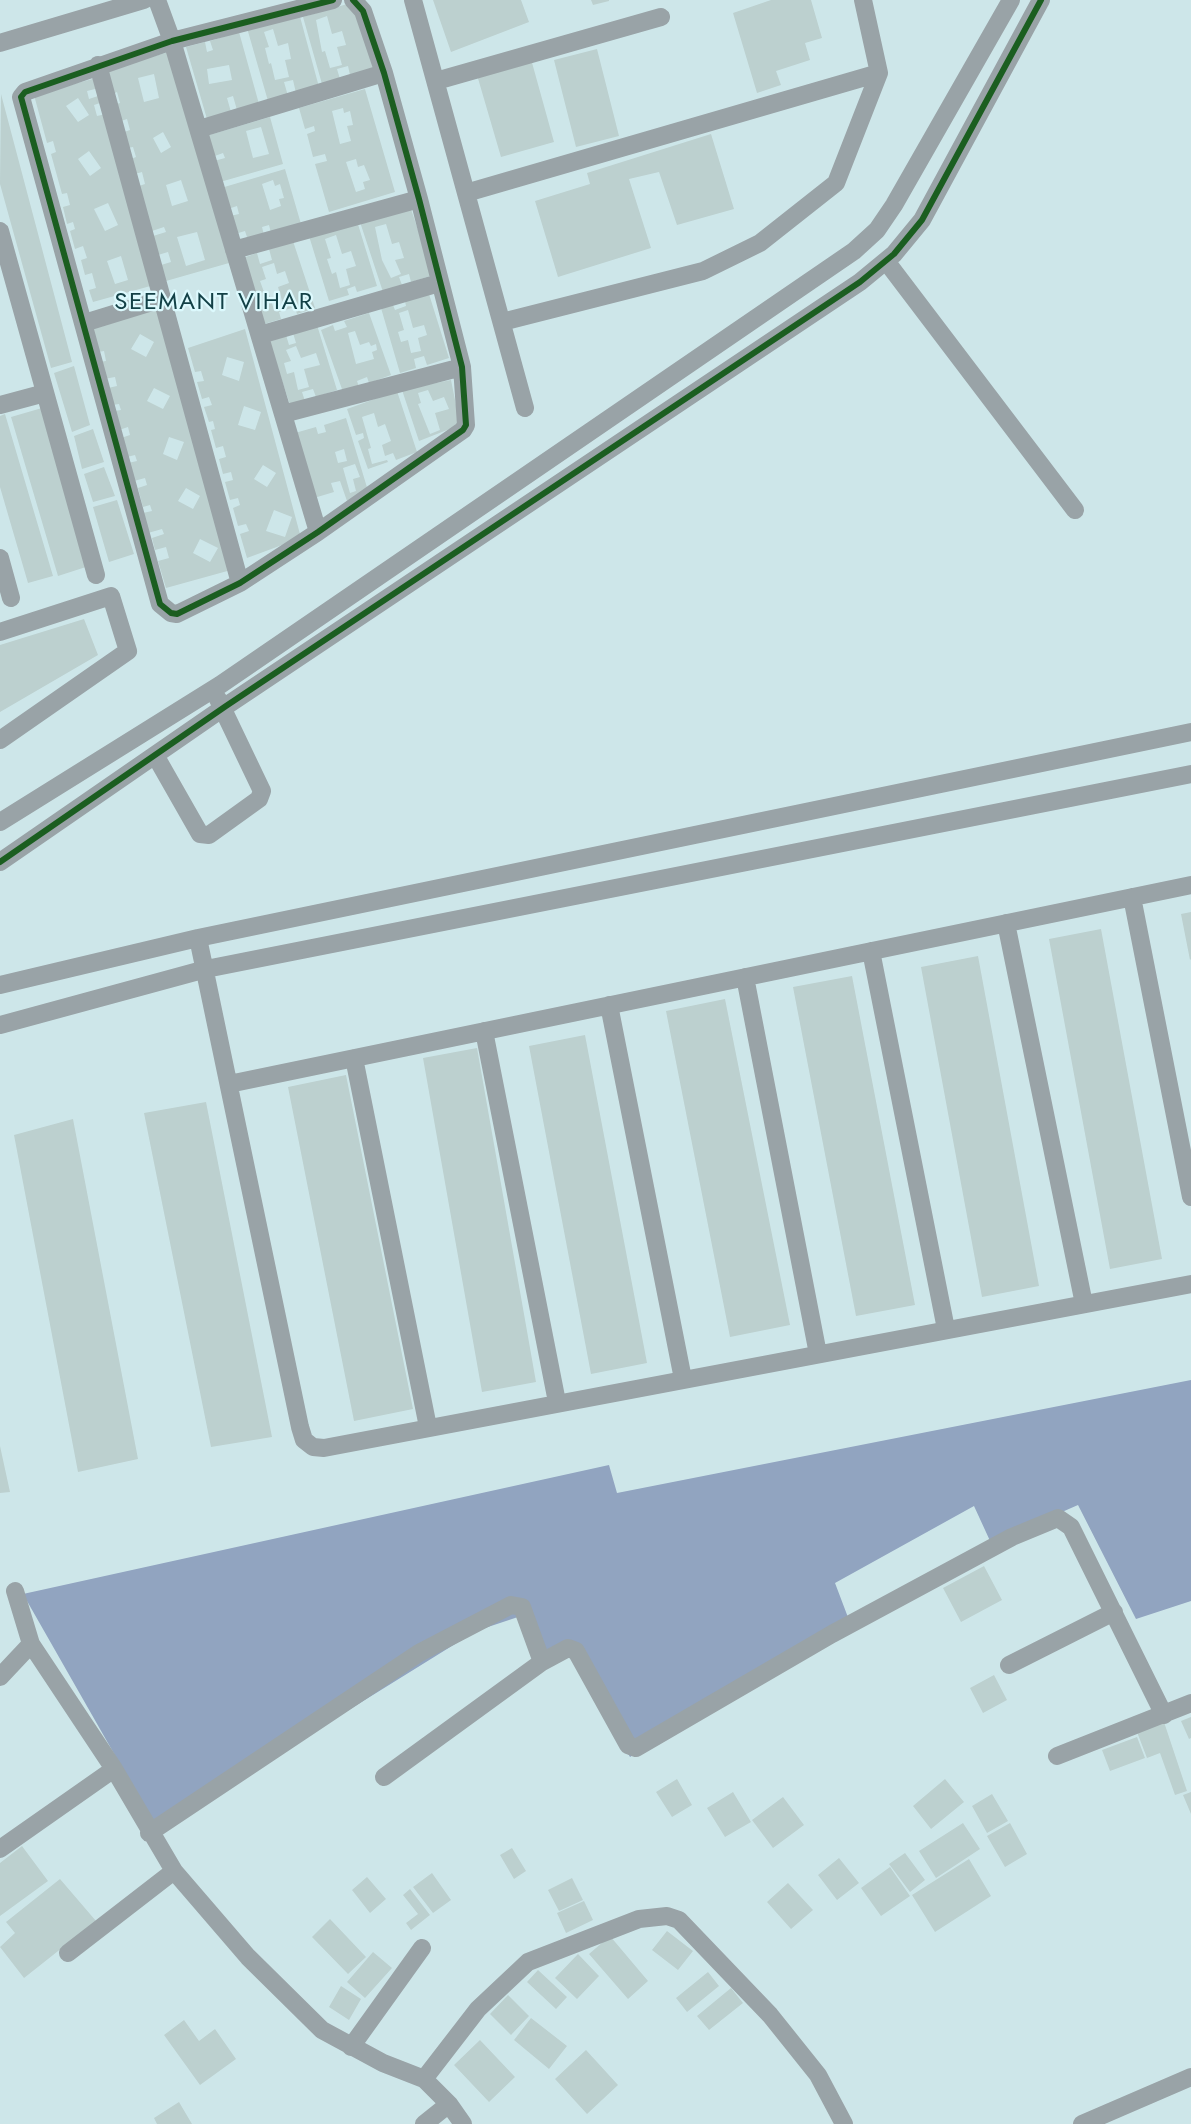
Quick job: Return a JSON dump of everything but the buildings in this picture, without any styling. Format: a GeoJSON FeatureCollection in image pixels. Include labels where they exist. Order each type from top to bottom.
{"type":"FeatureCollection","features":[{"type":"Feature","properties":{"kind":"street"},"geometry":{"type":"LineString","coordinates":[[0,43],[144,0]]}},
{"type":"Feature","properties":{"kind":"street"},"geometry":{"type":"LineString","coordinates":[[157,0],[199,129],[318,532]]}},
{"type":"Feature","properties":{"kind":"street"},"geometry":{"type":"LineString","coordinates":[[333,0],[172,41],[25,92],[21,97],[160,604],[165,610],[177,614],[240,583],[318,532],[464,430],[468,419],[462,367],[419,199],[384,73],[363,11],[353,0]]}},
{"type":"Feature","properties":{"kind":"street"},"geometry":{"type":"LineString","coordinates":[[413,0],[525,408]]}},
{"type":"Feature","properties":{"kind":"street"},"geometry":{"type":"LineString","coordinates":[[502,322],[703,271],[760,243],[836,183],[879,73],[863,0]]}},
{"type":"Feature","properties":{"kind":"street"},"geometry":{"type":"LineString","coordinates":[[0,822],[212,689],[854,251],[877,230],[894,205],[1011,0]]}},
{"type":"Feature","properties":{"kind":"street"},"geometry":{"type":"LineString","coordinates":[[0,862],[223,708],[860,282],[886,261],[922,220],[1041,0]]}},
{"type":"Feature","properties":{"kind":"street"},"geometry":{"type":"LineString","coordinates":[[436,81],[661,17]]}},
{"type":"Feature","properties":{"kind":"street"},"geometry":{"type":"LineString","coordinates":[[98,65],[240,583]]}},
{"type":"Feature","properties":{"kind":"street"},"geometry":{"type":"LineString","coordinates":[[199,129],[384,73]]}},
{"type":"Feature","properties":{"kind":"street"},"geometry":{"type":"LineString","coordinates":[[466,193],[879,73]]}},
{"type":"Feature","properties":{"kind":"street"},"geometry":{"type":"LineString","coordinates":[[234,250],[419,199]]}},
{"type":"Feature","properties":{"kind":"street"},"geometry":{"type":"LineString","coordinates":[[0,231],[96,574]]}},
{"type":"Feature","properties":{"kind":"street"},"geometry":{"type":"LineString","coordinates":[[886,261],[1076,510]]}},
{"type":"Feature","properties":{"kind":"street"},"geometry":{"type":"LineString","coordinates":[[260,335],[439,282]]}},
{"type":"Feature","properties":{"kind":"street"},"geometry":{"type":"LineString","coordinates":[[84,323],[162,299]]}},
{"type":"Feature","properties":{"kind":"street"},"geometry":{"type":"LineString","coordinates":[[284,414],[462,367]]}},
{"type":"Feature","properties":{"kind":"street"},"geometry":{"type":"LineString","coordinates":[[0,405],[45,393]]}},
{"type":"Feature","properties":{"kind":"street"},"geometry":{"type":"LineString","coordinates":[[0,558],[11,598]]}},
{"type":"Feature","properties":{"kind":"street"},"geometry":{"type":"LineString","coordinates":[[0,632],[111,596],[128,651],[0,740]]}},
{"type":"Feature","properties":{"kind":"street"},"geometry":{"type":"LineString","coordinates":[[155,755],[200,834],[209,835],[262,796],[223,708],[212,689]]}},
{"type":"Feature","properties":{"kind":"street"},"geometry":{"type":"LineString","coordinates":[[0,985],[198,938],[1191,732]]}},
{"type":"Feature","properties":{"kind":"street"},"geometry":{"type":"LineString","coordinates":[[0,1025],[206,969],[1191,774]]}},
{"type":"Feature","properties":{"kind":"street"},"geometry":{"type":"LineString","coordinates":[[229,1084],[1191,885]]}},
{"type":"Feature","properties":{"kind":"street"},"geometry":{"type":"LineString","coordinates":[[1132,897],[1191,1197]]}},
{"type":"Feature","properties":{"kind":"street"},"geometry":{"type":"LineString","coordinates":[[1006,923],[1084,1304]]}},
{"type":"Feature","properties":{"kind":"street"},"geometry":{"type":"LineString","coordinates":[[198,938],[304,1440],[313,1447],[324,1448],[557,1402],[1191,1284]]}},
{"type":"Feature","properties":{"kind":"street"},"geometry":{"type":"LineString","coordinates":[[871,951],[946,1329]]}},
{"type":"Feature","properties":{"kind":"street"},"geometry":{"type":"LineString","coordinates":[[745,977],[818,1354]]}},
{"type":"Feature","properties":{"kind":"street"},"geometry":{"type":"LineString","coordinates":[[609,1005],[683,1379]]}},
{"type":"Feature","properties":{"kind":"street"},"geometry":{"type":"LineString","coordinates":[[484,1031],[557,1402]]}},
{"type":"Feature","properties":{"kind":"street"},"geometry":{"type":"LineString","coordinates":[[354,1058],[428,1427]]}},
{"type":"Feature","properties":{"kind":"street"},"geometry":{"type":"LineString","coordinates":[[384,1777],[542,1662],[568,1648],[576,1651],[628,1745],[636,1748],[832,1634],[1012,1537],[1058,1518],[1071,1527],[1164,1715]]}},
{"type":"Feature","properties":{"kind":"street"},"geometry":{"type":"LineString","coordinates":[[15,1591],[31,1644],[114,1769],[149,1833],[174,1871],[248,1958],[322,2030],[383,2063],[424,2079],[449,2104],[463,2124]]}},
{"type":"Feature","properties":{"kind":"street"},"geometry":{"type":"LineString","coordinates":[[149,1833],[418,1653],[511,1605],[522,1607],[542,1662]]}},
{"type":"Feature","properties":{"kind":"street"},"geometry":{"type":"LineString","coordinates":[[1009,1665],[1114,1612]]}},
{"type":"Feature","properties":{"kind":"street"},"geometry":{"type":"LineString","coordinates":[[0,1677],[31,1644]]}},
{"type":"Feature","properties":{"kind":"street"},"geometry":{"type":"LineString","coordinates":[[1058,1756],[1191,1703]]}},
{"type":"Feature","properties":{"kind":"street"},"geometry":{"type":"LineString","coordinates":[[0,1849],[114,1769]]}},
{"type":"Feature","properties":{"kind":"street"},"geometry":{"type":"LineString","coordinates":[[68,1953],[174,1871]]}},
{"type":"Feature","properties":{"kind":"street"},"geometry":{"type":"LineString","coordinates":[[424,2079],[478,2009],[528,1962],[639,1919],[667,1916],[679,1920],[770,2015],[818,2076],[844,2124]]}},
{"type":"Feature","properties":{"kind":"street"},"geometry":{"type":"LineString","coordinates":[[351,2047],[422,1948]]}},
{"type":"Feature","properties":{"kind":"street"},"geometry":{"type":"LineString","coordinates":[[1082,2124],[1191,2077]]}},
{"type":"Feature","properties":{"kind":"street"},"geometry":{"type":"LineString","coordinates":[[424,2124],[449,2104]]}},
{"type":"Feature","properties":{"kind":"water"},"geometry":{"type":"Polygon","coordinates":[[[1191,1380],[1191,1601],[1136,1619],[1078,1505],[991,1543],[974,1506],[835,1583],[849,1620],[630,1757],[566,1640],[537,1662],[518,1617],[476,1631],[157,1829],[23,1594],[609,1465],[617,1493],[1191,1380]]]}},
{"type":"Feature","properties":{"kind":"cycle path"},"geometry":{"type":"LineString","coordinates":[[333,0],[172,41],[25,92],[21,97],[160,604],[171,613],[177,614],[240,583],[318,532],[463,430],[466,425],[462,367],[419,199],[384,73],[363,11],[353,0]]}},
{"type":"Feature","properties":{"kind":"cycle path"},"geometry":{"type":"LineString","coordinates":[[0,862],[226,706],[860,282],[894,254],[922,220],[1041,0]]}},
{"type":"Feature","properties":{"kind":"district","name":"SEEMANT VIHAR"},"geometry":{"type":"Point","coordinates":[214,303]}}]}
